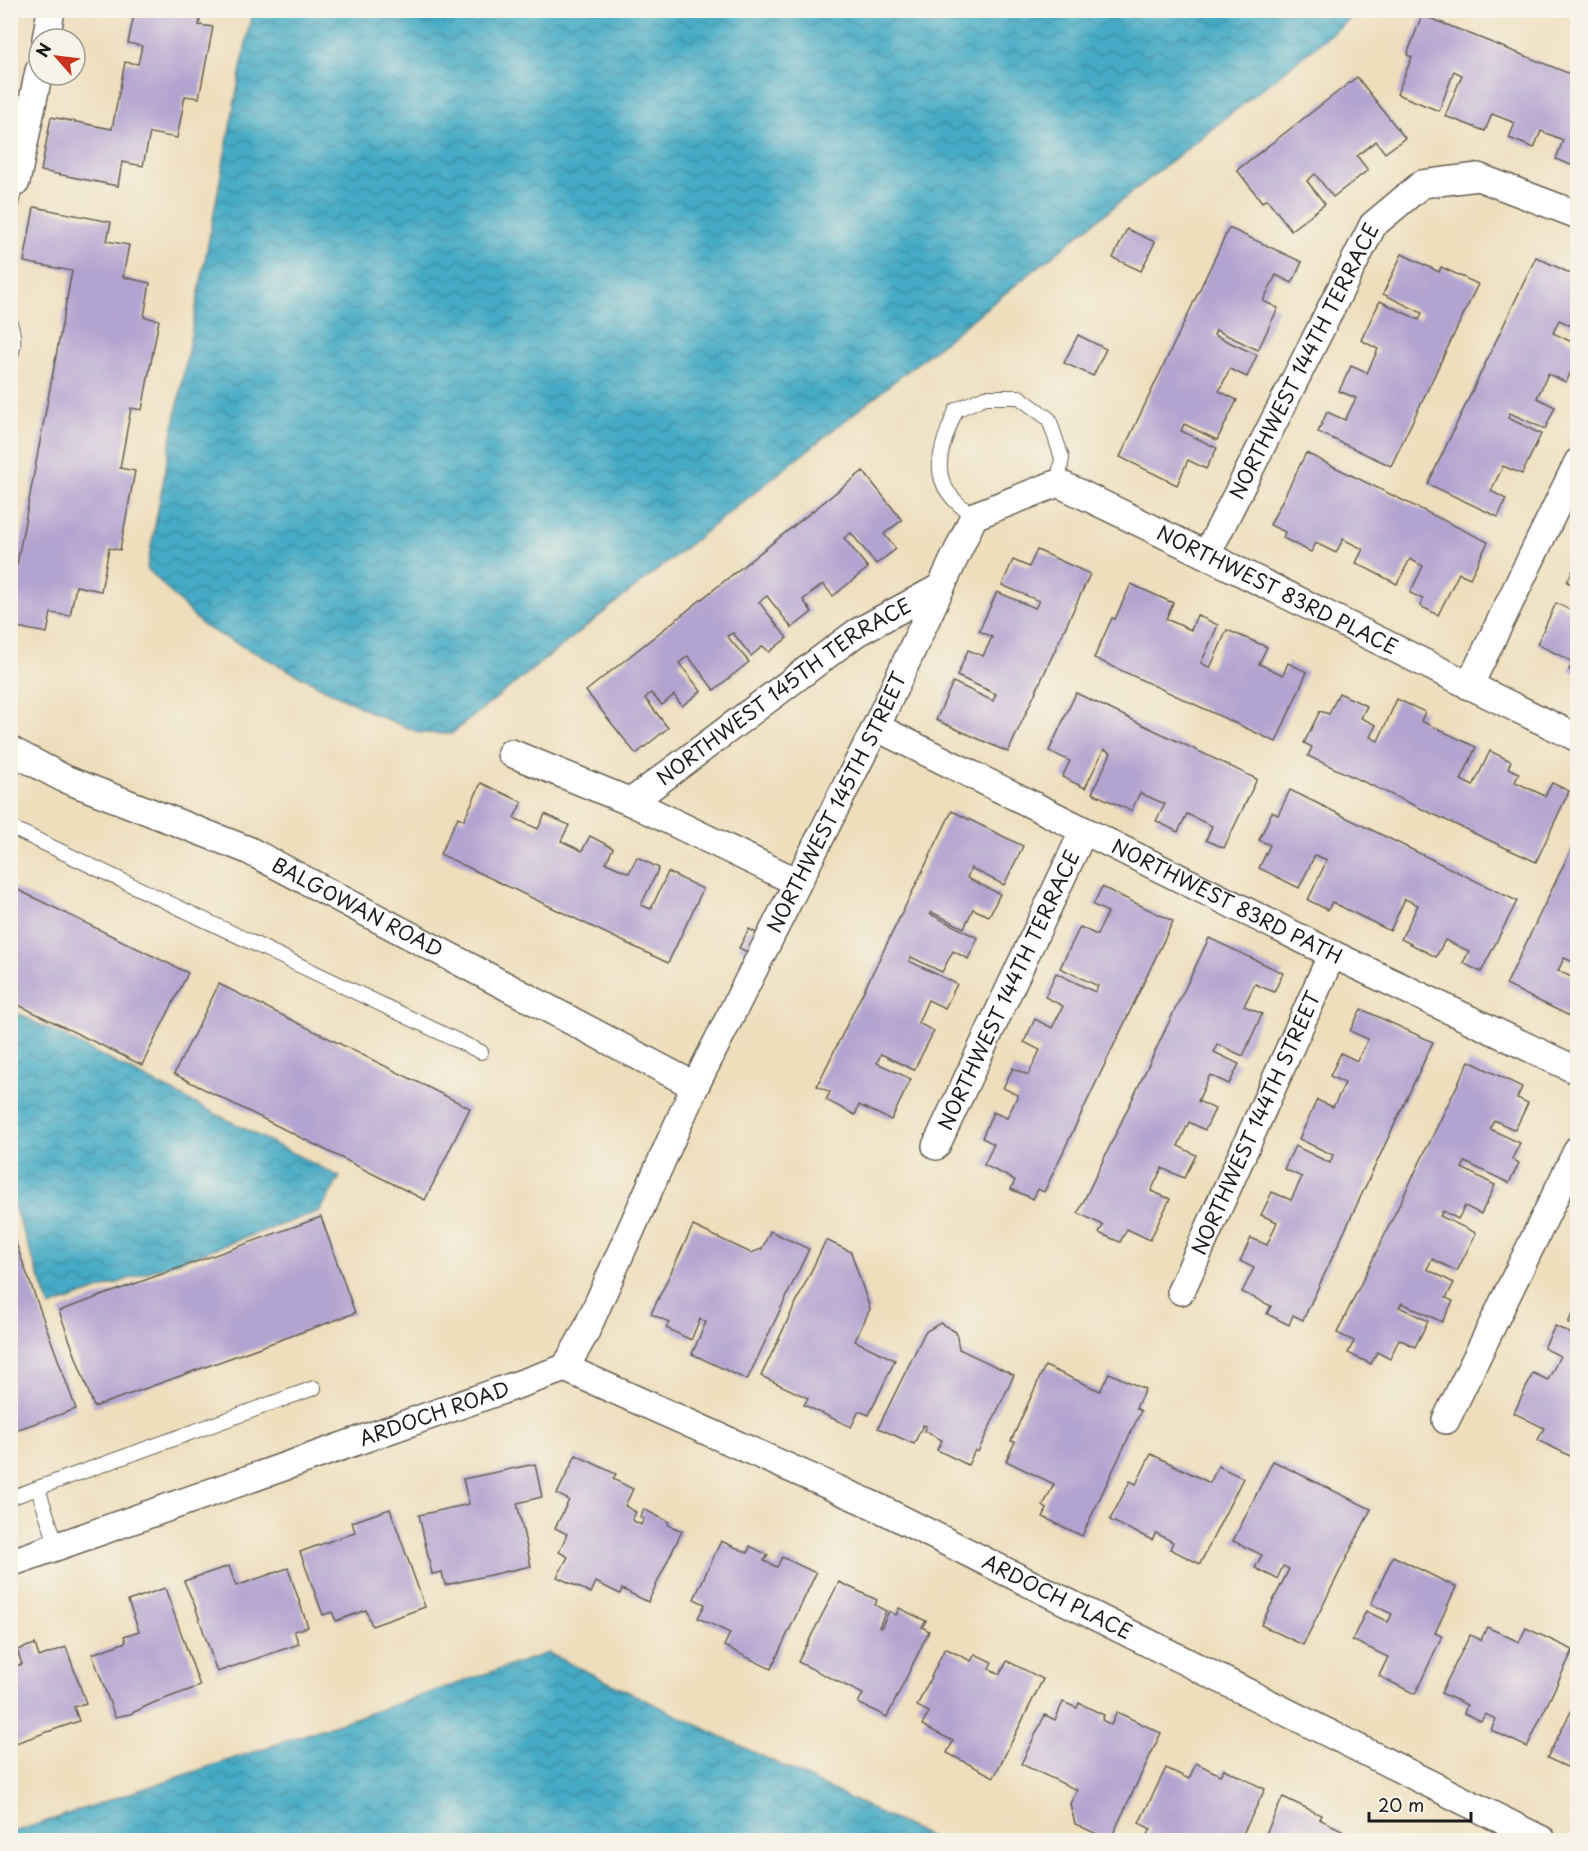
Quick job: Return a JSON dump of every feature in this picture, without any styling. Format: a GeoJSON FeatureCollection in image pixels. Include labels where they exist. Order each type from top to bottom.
{"type":"FeatureCollection","features":[{"type":"Feature","properties":{"kind":"street"},"geometry":{"type":"LineString","coordinates":[[48,27],[51,10]]}},
{"type":"Feature","properties":{"kind":"street"},"geometry":{"type":"LineString","coordinates":[[13,182],[35,87]]}},
{"type":"Feature","properties":{"kind":"street","name":"NORTHWEST 144TH TERRACE"},"geometry":{"type":"LineString","coordinates":[[1207,554],[1373,225],[1422,184],[1478,177],[1578,215]]}},
{"type":"Feature","properties":{"kind":"street"},"geometry":{"type":"LineString","coordinates":[[1469,686],[1578,462]]}},
{"type":"Feature","properties":{"kind":"street"},"geometry":{"type":"LineString","coordinates":[[974,516],[1058,483]]}},
{"type":"Feature","properties":{"kind":"street","name":"NORTHWEST 83RD PLACE"},"geometry":{"type":"LineString","coordinates":[[1058,483],[1207,554],[1469,686],[1578,738]]}},
{"type":"Feature","properties":{"kind":"street","name":"NORTHWEST 145TH STREET"},"geometry":{"type":"LineString","coordinates":[[695,1086],[876,727],[974,516]]}},
{"type":"Feature","properties":{"kind":"street","name":"NORTHWEST 145TH TERRACE"},"geometry":{"type":"LineString","coordinates":[[631,802],[856,633],[941,587]]}},
{"type":"Feature","properties":{"kind":"street","name":"NORTHWEST 83RD PATH"},"geometry":{"type":"LineString","coordinates":[[876,727],[1083,832],[1578,1071]]}},
{"type":"Feature","properties":{"kind":"street","name":"BALGOWAN ROAD"},"geometry":{"type":"LineString","coordinates":[[10,750],[65,779],[248,850],[695,1086]]}},
{"type":"Feature","properties":{"kind":"street"},"geometry":{"type":"LineString","coordinates":[[511,753],[631,802],[797,882]]}},
{"type":"Feature","properties":{"kind":"street","name":"NORTHWEST 144TH TERRACE"},"geometry":{"type":"LineString","coordinates":[[936,1146],[1083,832]]}},
{"type":"Feature","properties":{"kind":"street","name":"NORTHWEST 144TH STREET"},"geometry":{"type":"LineString","coordinates":[[1181,1292],[1332,954]]}},
{"type":"Feature","properties":{"kind":"street"},"geometry":{"type":"LineString","coordinates":[[565,1368],[585,1333],[695,1086]]}},
{"type":"Feature","properties":{"kind":"street"},"geometry":{"type":"LineString","coordinates":[[1446,1420],[1578,1149]]}},
{"type":"Feature","properties":{"kind":"street","name":"ARDOCH ROAD"},"geometry":{"type":"LineString","coordinates":[[10,1563],[565,1368]]}},
{"type":"Feature","properties":{"kind":"street","name":"ARDOCH PLACE"},"geometry":{"type":"LineString","coordinates":[[565,1368],[875,1506],[1542,1840]]}},
{"type":"Feature","properties":{"kind":"lane"},"geometry":{"type":"LineString","coordinates":[[10,209],[13,182]]}},
{"type":"Feature","properties":{"kind":"lane"},"geometry":{"type":"LineString","coordinates":[[10,323],[14,335],[14,350],[10,358]]}},
{"type":"Feature","properties":{"kind":"lane"},"geometry":{"type":"LineString","coordinates":[[974,516],[955,504],[940,478],[940,448],[956,410],[985,396],[1019,397],[1049,419],[1062,458],[1058,483]]}},
{"type":"Feature","properties":{"kind":"lane"},"geometry":{"type":"LineString","coordinates":[[10,827],[481,1052]]}},
{"type":"Feature","properties":{"kind":"lane"},"geometry":{"type":"LineString","coordinates":[[10,1498],[314,1388]]}},
{"type":"Feature","properties":{"kind":"lane"},"geometry":{"type":"LineString","coordinates":[[38,1489],[57,1546]]}},
{"type":"Feature","properties":{"kind":"water"},"geometry":{"type":"Polygon","coordinates":[[[252,10],[1360,11],[451,734],[420,733],[372,713],[203,626],[147,568],[252,10]]]}},
{"type":"Feature","properties":{"kind":"water"},"geometry":{"type":"Polygon","coordinates":[[[11,1010],[340,1177],[320,1211],[50,1307],[11,1198],[11,1010]]]}},
{"type":"Feature","properties":{"kind":"water"},"geometry":{"type":"Polygon","coordinates":[[[548,1653],[936,1840],[11,1840],[11,1833],[548,1653]]]}},
{"type":"Feature","properties":{"kind":"building"},"geometry":{"type":"Polygon","coordinates":[[[135,10],[202,10],[199,25],[213,27],[199,98],[185,96],[177,138],[150,133],[143,166],[122,162],[118,186],[41,171],[51,117],[112,129],[125,62],[138,64],[142,46],[128,43],[135,10]]]}},
{"type":"Feature","properties":{"kind":"building"},"geometry":{"type":"Polygon","coordinates":[[[1422,15],[1578,77],[1578,168],[1556,159],[1563,140],[1541,131],[1534,148],[1509,138],[1515,123],[1492,114],[1485,131],[1445,116],[1462,75],[1454,71],[1439,111],[1397,94],[1412,57],[1407,55],[1422,15]]]}},
{"type":"Feature","properties":{"kind":"building"},"geometry":{"type":"Polygon","coordinates":[[[1357,77],[1405,138],[1385,153],[1376,141],[1357,156],[1368,170],[1333,197],[1315,174],[1307,181],[1325,204],[1291,230],[1267,199],[1262,202],[1237,170],[1357,77]]]}},
{"type":"Feature","properties":{"kind":"building"},"geometry":{"type":"Polygon","coordinates":[[[34,207],[111,222],[107,241],[129,245],[123,277],[150,283],[144,317],[159,320],[142,410],[131,408],[120,468],[135,471],[120,550],[109,548],[101,591],[76,586],[70,616],[51,613],[47,633],[10,626],[10,563],[17,564],[72,271],[24,262],[34,207]]]}},
{"type":"Feature","properties":{"kind":"building"},"geometry":{"type":"Polygon","coordinates":[[[1229,228],[1302,262],[1292,283],[1276,275],[1263,301],[1278,308],[1258,350],[1216,330],[1214,335],[1257,355],[1247,377],[1230,369],[1219,391],[1237,400],[1217,440],[1184,424],[1181,431],[1217,448],[1206,469],[1188,460],[1177,485],[1120,457],[1229,228]]]}},
{"type":"Feature","properties":{"kind":"building"},"geometry":{"type":"Polygon","coordinates":[[[1127,229],[1155,242],[1141,271],[1113,258],[1127,229]]]}},
{"type":"Feature","properties":{"kind":"building"},"geometry":{"type":"Polygon","coordinates":[[[1402,254],[1439,272],[1441,267],[1478,284],[1391,466],[1318,432],[1327,412],[1345,420],[1356,398],[1339,391],[1351,366],[1367,373],[1378,349],[1361,340],[1380,301],[1419,320],[1422,313],[1383,294],[1402,254]]]}},
{"type":"Feature","properties":{"kind":"building"},"geometry":{"type":"Polygon","coordinates":[[[1536,257],[1578,277],[1578,329],[1559,320],[1553,333],[1578,345],[1578,358],[1566,382],[1548,374],[1537,398],[1555,407],[1545,429],[1510,413],[1508,418],[1541,434],[1522,474],[1503,466],[1491,491],[1506,499],[1498,517],[1428,484],[1536,257]]]}},
{"type":"Feature","properties":{"kind":"building"},"geometry":{"type":"Polygon","coordinates":[[[1078,335],[1106,349],[1093,376],[1064,363],[1078,335]]]}},
{"type":"Feature","properties":{"kind":"building"},"geometry":{"type":"Polygon","coordinates":[[[1306,453],[1488,542],[1470,578],[1459,573],[1438,615],[1420,606],[1423,599],[1410,593],[1423,566],[1410,559],[1397,584],[1356,563],[1363,549],[1343,539],[1336,553],[1316,543],[1311,552],[1283,538],[1285,532],[1270,525],[1306,453]]]}},
{"type":"Feature","properties":{"kind":"building"},"geometry":{"type":"Polygon","coordinates":[[[863,471],[902,520],[884,534],[896,549],[876,564],[851,533],[844,538],[868,568],[833,596],[823,584],[803,600],[812,612],[792,628],[767,596],[759,602],[787,638],[769,652],[763,646],[751,656],[733,633],[727,636],[749,662],[714,690],[688,656],[679,663],[701,691],[682,706],[674,695],[662,705],[651,693],[645,698],[668,728],[636,754],[586,691],[863,471]]]}},
{"type":"Feature","properties":{"kind":"building"},"geometry":{"type":"Polygon","coordinates":[[[1037,550],[1090,574],[1008,752],[936,720],[953,682],[993,701],[996,694],[957,676],[968,650],[983,656],[992,637],[979,631],[997,592],[1035,608],[1039,601],[1002,585],[1013,560],[1029,567],[1037,550]]]}},
{"type":"Feature","properties":{"kind":"building"},"geometry":{"type":"Polygon","coordinates":[[[1578,560],[1578,586],[1567,582],[1578,560]]]}},
{"type":"Feature","properties":{"kind":"building"},"geometry":{"type":"Polygon","coordinates":[[[1131,584],[1173,603],[1166,619],[1191,630],[1197,615],[1218,625],[1201,663],[1210,668],[1227,630],[1267,647],[1259,664],[1283,675],[1288,663],[1307,672],[1276,742],[1094,658],[1131,584]]]}},
{"type":"Feature","properties":{"kind":"building"},"geometry":{"type":"Polygon","coordinates":[[[1578,600],[1578,674],[1569,670],[1573,662],[1537,644],[1556,603],[1572,611],[1578,600]]]}},
{"type":"Feature","properties":{"kind":"building"},"geometry":{"type":"Polygon","coordinates":[[[1076,693],[1257,779],[1224,848],[1206,840],[1212,826],[1187,814],[1178,832],[1156,821],[1165,804],[1140,793],[1131,811],[1092,793],[1111,753],[1104,749],[1085,788],[1062,777],[1070,761],[1049,751],[1076,693]]]}},
{"type":"Feature","properties":{"kind":"building"},"geometry":{"type":"Polygon","coordinates":[[[1339,693],[1367,706],[1361,718],[1376,725],[1370,737],[1378,741],[1397,699],[1425,712],[1421,721],[1476,747],[1461,780],[1473,786],[1490,751],[1511,761],[1508,768],[1519,773],[1515,782],[1545,796],[1552,783],[1569,791],[1536,862],[1308,756],[1312,747],[1304,743],[1320,711],[1329,714],[1339,693]]]}},
{"type":"Feature","properties":{"kind":"building"},"geometry":{"type":"Polygon","coordinates":[[[481,783],[522,802],[514,818],[538,829],[545,814],[569,825],[561,841],[582,851],[590,836],[613,848],[606,863],[629,873],[637,857],[659,868],[641,905],[651,909],[668,872],[703,889],[668,963],[440,854],[458,817],[464,820],[481,783]]]}},
{"type":"Feature","properties":{"kind":"building"},"geometry":{"type":"Polygon","coordinates":[[[1290,790],[1517,901],[1481,972],[1463,963],[1469,951],[1445,940],[1436,957],[1401,939],[1418,905],[1405,899],[1390,931],[1332,902],[1328,910],[1308,900],[1327,860],[1315,855],[1299,888],[1259,868],[1270,845],[1259,840],[1272,812],[1278,815],[1290,790]]]}},
{"type":"Feature","properties":{"kind":"building"},"geometry":{"type":"Polygon","coordinates":[[[952,811],[1023,846],[1004,885],[971,868],[967,878],[1000,894],[989,916],[973,909],[964,928],[931,912],[930,914],[978,938],[968,959],[953,951],[942,972],[911,957],[909,961],[957,984],[945,1008],[928,1000],[918,1023],[934,1031],[914,1070],[881,1054],[877,1063],[911,1079],[891,1120],[859,1105],[855,1115],[826,1100],[830,1092],[817,1086],[952,811]]]}},
{"type":"Feature","properties":{"kind":"building"},"geometry":{"type":"Polygon","coordinates":[[[1578,835],[1578,964],[1564,958],[1558,971],[1578,980],[1578,1020],[1506,985],[1578,835]]]}},
{"type":"Feature","properties":{"kind":"building"},"geometry":{"type":"Polygon","coordinates":[[[10,886],[188,973],[142,1065],[10,1001],[10,886]]]}},
{"type":"Feature","properties":{"kind":"building"},"geometry":{"type":"Polygon","coordinates":[[[1102,887],[1173,921],[1044,1192],[1038,1189],[1033,1199],[1011,1189],[1015,1180],[984,1165],[994,1144],[982,1138],[993,1112],[1007,1118],[1018,1095],[1003,1088],[1013,1068],[1028,1075],[1040,1050],[1024,1042],[1035,1019],[1052,1028],[1063,1006],[1045,997],[1056,973],[1095,992],[1098,986],[1060,968],[1080,927],[1097,935],[1108,912],[1093,905],[1102,887]]]}},
{"type":"Feature","properties":{"kind":"building"},"geometry":{"type":"Polygon","coordinates":[[[749,929],[767,939],[758,957],[739,948],[749,929]]]}},
{"type":"Feature","properties":{"kind":"building"},"geometry":{"type":"Polygon","coordinates":[[[1209,938],[1283,973],[1274,992],[1255,984],[1244,1006],[1262,1014],[1243,1056],[1217,1044],[1214,1052],[1239,1064],[1229,1084],[1210,1075],[1198,1101],[1215,1109],[1205,1130],[1189,1122],[1178,1146],[1196,1155],[1184,1178],[1162,1168],[1151,1191],[1170,1199],[1150,1240],[1127,1229],[1120,1242],[1099,1233],[1103,1225],[1078,1213],[1209,938]]]}},
{"type":"Feature","properties":{"kind":"building"},"geometry":{"type":"Polygon","coordinates":[[[219,984],[470,1108],[425,1200],[174,1074],[219,984]]]}},
{"type":"Feature","properties":{"kind":"building"},"geometry":{"type":"Polygon","coordinates":[[[1361,1009],[1433,1042],[1303,1320],[1293,1315],[1289,1325],[1267,1314],[1271,1306],[1242,1292],[1254,1268],[1240,1261],[1251,1238],[1267,1245],[1277,1222],[1261,1215],[1272,1192],[1291,1200],[1302,1177],[1284,1169],[1295,1146],[1330,1163],[1333,1155],[1299,1139],[1317,1100],[1333,1107],[1345,1083],[1330,1076],[1341,1053],[1357,1061],[1368,1039],[1350,1031],[1361,1009]]]}},
{"type":"Feature","properties":{"kind":"building"},"geometry":{"type":"Polygon","coordinates":[[[1469,1061],[1522,1087],[1517,1098],[1528,1103],[1515,1130],[1494,1120],[1490,1129],[1520,1143],[1512,1159],[1519,1163],[1509,1183],[1465,1162],[1462,1168],[1495,1185],[1481,1214],[1465,1206],[1458,1219],[1443,1211],[1440,1216],[1476,1233],[1457,1271],[1432,1259],[1427,1269],[1454,1283],[1446,1298],[1453,1301],[1442,1322],[1402,1303],[1399,1307],[1428,1321],[1415,1347],[1399,1339],[1390,1359],[1377,1352],[1371,1364],[1348,1353],[1354,1341],[1337,1333],[1469,1061]]]}},
{"type":"Feature","properties":{"kind":"building"},"geometry":{"type":"Polygon","coordinates":[[[321,1217],[355,1313],[94,1407],[59,1311],[321,1217]]]}},
{"type":"Feature","properties":{"kind":"building"},"geometry":{"type":"Polygon","coordinates":[[[693,1226],[751,1253],[762,1249],[770,1231],[809,1249],[747,1380],[692,1354],[706,1322],[700,1319],[691,1340],[666,1328],[669,1322],[651,1314],[693,1226]]]}},
{"type":"Feature","properties":{"kind":"building"},"geometry":{"type":"Polygon","coordinates":[[[10,1227],[76,1409],[10,1432],[10,1227]]]}},
{"type":"Feature","properties":{"kind":"building"},"geometry":{"type":"Polygon","coordinates":[[[826,1240],[851,1252],[870,1309],[855,1341],[895,1360],[869,1415],[859,1411],[851,1427],[804,1405],[808,1398],[761,1376],[826,1240]]]}},
{"type":"Feature","properties":{"kind":"building"},"geometry":{"type":"Polygon","coordinates":[[[1578,1304],[1578,1328],[1568,1323],[1578,1304]]]}},
{"type":"Feature","properties":{"kind":"building"},"geometry":{"type":"Polygon","coordinates":[[[940,1323],[956,1332],[959,1349],[1014,1375],[978,1452],[975,1450],[968,1465],[937,1450],[942,1440],[924,1431],[926,1426],[923,1425],[914,1444],[878,1428],[925,1332],[940,1323]]]}},
{"type":"Feature","properties":{"kind":"building"},"geometry":{"type":"Polygon","coordinates":[[[1555,1326],[1578,1337],[1578,1460],[1538,1440],[1544,1428],[1514,1413],[1533,1373],[1548,1380],[1560,1356],[1544,1348],[1555,1326]]]}},
{"type":"Feature","properties":{"kind":"building"},"geometry":{"type":"Polygon","coordinates":[[[1045,1366],[1100,1391],[1109,1373],[1145,1389],[1136,1408],[1141,1411],[1082,1536],[1043,1517],[1047,1509],[1043,1506],[1054,1484],[1006,1461],[1015,1442],[1011,1441],[1045,1366]]]}},
{"type":"Feature","properties":{"kind":"building"},"geometry":{"type":"Polygon","coordinates":[[[1151,1454],[1210,1483],[1218,1466],[1243,1478],[1200,1564],[1170,1549],[1173,1542],[1156,1533],[1152,1540],[1110,1520],[1130,1481],[1136,1484],[1151,1454]]]}},
{"type":"Feature","properties":{"kind":"building"},"geometry":{"type":"Polygon","coordinates":[[[576,1455],[616,1474],[613,1479],[633,1489],[625,1506],[636,1512],[632,1520],[641,1525],[644,1519],[640,1517],[644,1509],[669,1522],[668,1525],[682,1531],[648,1602],[622,1589],[620,1594],[596,1582],[591,1593],[557,1577],[568,1557],[559,1552],[567,1534],[555,1528],[569,1500],[557,1494],[576,1455]]]}},
{"type":"Feature","properties":{"kind":"building"},"geometry":{"type":"Polygon","coordinates":[[[1273,1461],[1371,1509],[1303,1645],[1261,1625],[1289,1569],[1283,1566],[1277,1579],[1255,1568],[1262,1555],[1233,1541],[1273,1461]]]}},
{"type":"Feature","properties":{"kind":"building"},"geometry":{"type":"Polygon","coordinates":[[[535,1464],[542,1497],[517,1503],[531,1566],[445,1585],[442,1572],[432,1574],[419,1515],[469,1504],[463,1479],[535,1464]]]}},
{"type":"Feature","properties":{"kind":"building"},"geometry":{"type":"Polygon","coordinates":[[[390,1509],[425,1607],[372,1626],[366,1610],[336,1621],[332,1612],[323,1615],[300,1552],[355,1532],[352,1522],[390,1509]]]}},
{"type":"Feature","properties":{"kind":"building"},"geometry":{"type":"Polygon","coordinates":[[[721,1541],[748,1553],[750,1546],[768,1555],[764,1561],[777,1567],[782,1557],[816,1573],[771,1669],[724,1646],[730,1633],[698,1618],[705,1604],[694,1599],[721,1541]]]}},
{"type":"Feature","properties":{"kind":"building"},"geometry":{"type":"Polygon","coordinates":[[[1393,1556],[1456,1587],[1435,1633],[1442,1636],[1415,1694],[1379,1676],[1388,1657],[1352,1640],[1366,1611],[1388,1622],[1392,1614],[1371,1604],[1393,1556]]]}},
{"type":"Feature","properties":{"kind":"building"},"geometry":{"type":"Polygon","coordinates":[[[229,1566],[236,1586],[288,1568],[308,1627],[294,1631],[299,1644],[217,1672],[195,1606],[184,1581],[229,1566]]]}},
{"type":"Feature","properties":{"kind":"building"},"geometry":{"type":"Polygon","coordinates":[[[839,1582],[877,1600],[875,1605],[886,1611],[879,1627],[881,1628],[889,1611],[896,1615],[899,1608],[926,1621],[922,1627],[929,1631],[887,1717],[858,1703],[863,1694],[798,1662],[839,1582]]]}},
{"type":"Feature","properties":{"kind":"building"},"geometry":{"type":"Polygon","coordinates":[[[165,1588],[200,1686],[130,1714],[115,1717],[92,1654],[126,1642],[124,1636],[139,1631],[128,1601],[165,1588]]]}},
{"type":"Feature","properties":{"kind":"building"},"geometry":{"type":"Polygon","coordinates":[[[1487,1627],[1519,1642],[1526,1628],[1573,1650],[1527,1747],[1491,1730],[1496,1719],[1485,1714],[1481,1721],[1464,1713],[1467,1705],[1441,1693],[1470,1635],[1481,1640],[1487,1627]]]}},
{"type":"Feature","properties":{"kind":"building"},"geometry":{"type":"Polygon","coordinates":[[[35,1644],[39,1657],[66,1647],[86,1703],[74,1707],[79,1721],[10,1745],[10,1659],[14,1667],[22,1664],[17,1650],[35,1644]]]}},
{"type":"Feature","properties":{"kind":"building"},"geometry":{"type":"Polygon","coordinates":[[[945,1648],[971,1661],[975,1654],[992,1662],[989,1669],[1000,1674],[1007,1661],[1043,1679],[994,1777],[947,1753],[953,1741],[922,1725],[929,1712],[917,1706],[945,1648]]]}},
{"type":"Feature","properties":{"kind":"building"},"geometry":{"type":"Polygon","coordinates":[[[1578,1698],[1578,1772],[1547,1758],[1578,1698]]]}},
{"type":"Feature","properties":{"kind":"building"},"geometry":{"type":"Polygon","coordinates":[[[1063,1702],[1077,1708],[1079,1703],[1104,1715],[1102,1720],[1111,1725],[1117,1712],[1161,1733],[1110,1840],[1075,1824],[1070,1804],[1077,1790],[1021,1764],[1045,1715],[1055,1720],[1063,1702]]]}},
{"type":"Feature","properties":{"kind":"building"},"geometry":{"type":"Polygon","coordinates":[[[1196,1763],[1220,1775],[1224,1769],[1265,1789],[1240,1840],[1145,1840],[1151,1829],[1139,1823],[1166,1768],[1189,1779],[1196,1763]]]}},
{"type":"Feature","properties":{"kind":"building"},"geometry":{"type":"Polygon","coordinates":[[[1283,1797],[1321,1815],[1319,1819],[1342,1830],[1339,1835],[1350,1840],[1263,1840],[1283,1797]]]}}]}
